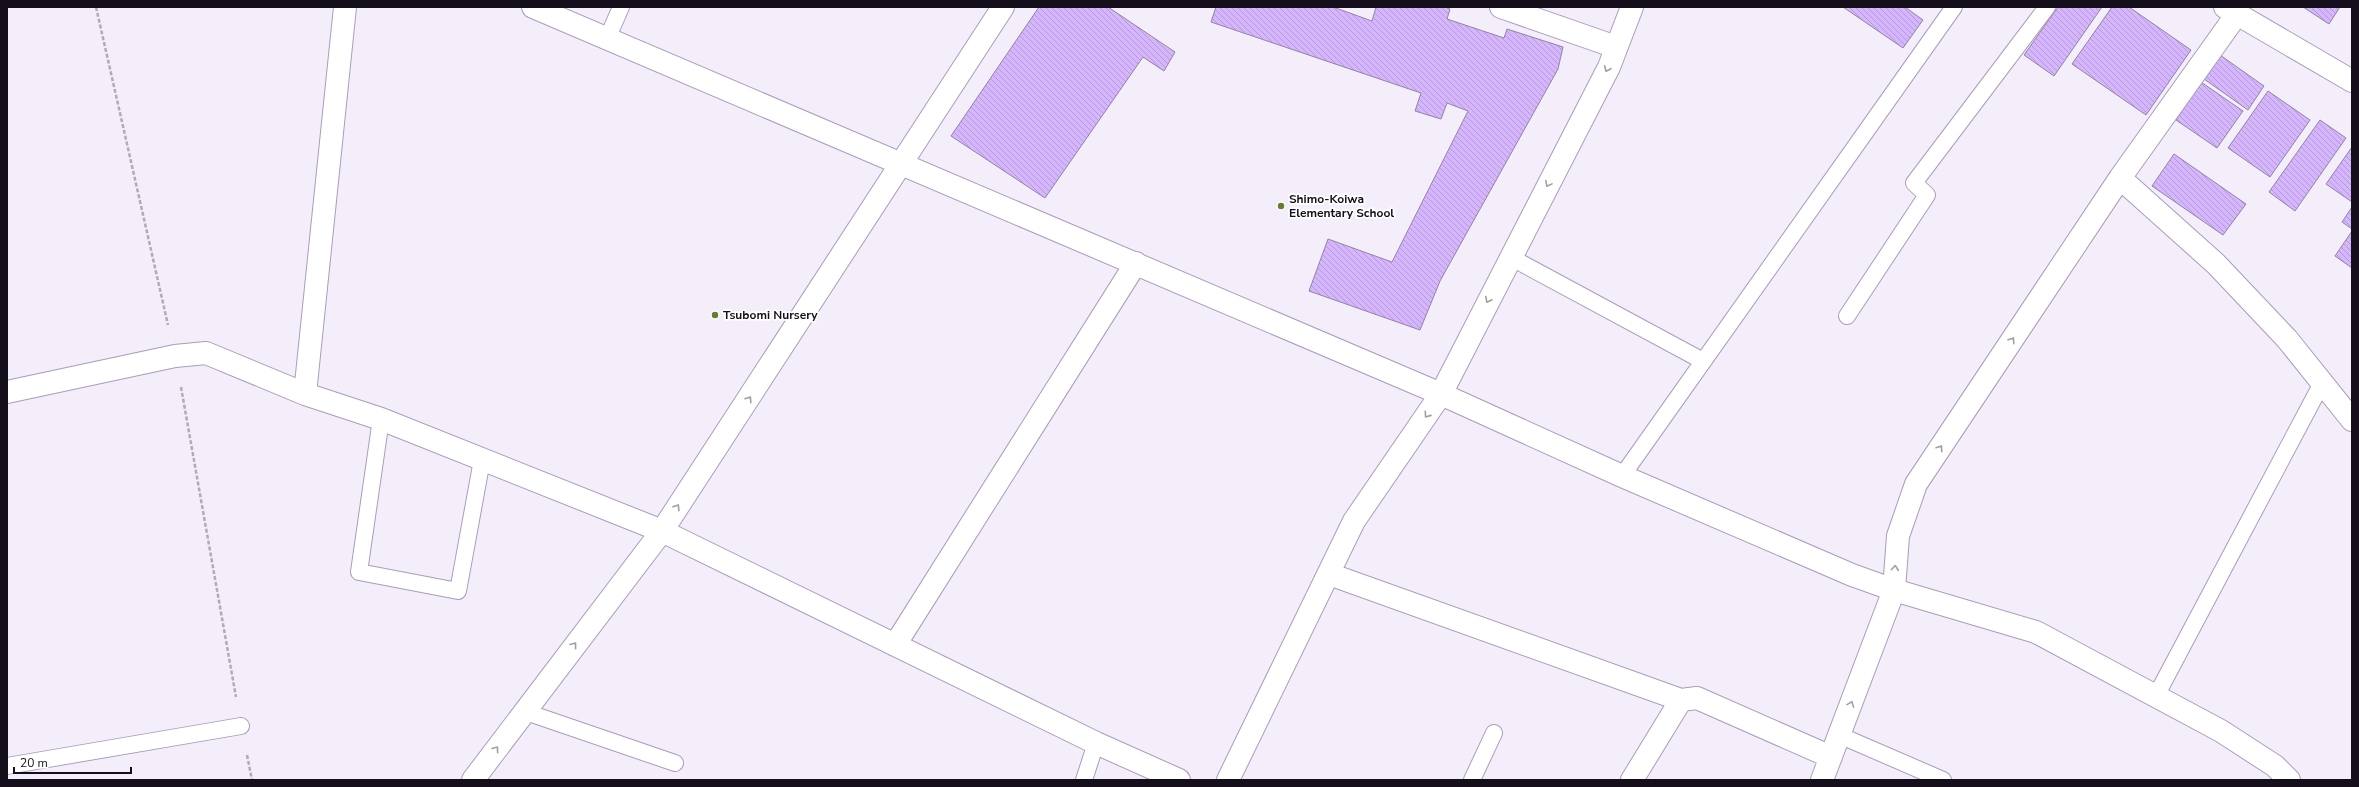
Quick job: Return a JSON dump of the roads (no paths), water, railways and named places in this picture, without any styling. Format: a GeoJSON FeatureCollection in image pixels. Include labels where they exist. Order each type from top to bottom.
{"type":"FeatureCollection","features":[{"type":"Feature","properties":{"kind":"street"},"geometry":{"type":"LineString","coordinates":[[305,394],[345,7]]}},
{"type":"Feature","properties":{"kind":"street"},"geometry":{"type":"LineString","coordinates":[[533,7],[1441,394],[1622,476],[1852,575],[1894,590],[2036,632],[2221,731],[2275,766],[2289,780]]}},
{"type":"Feature","properties":{"kind":"street"},"geometry":{"type":"LineString","coordinates":[[473,780],[523,712],[662,531],[903,164],[1003,7]]}},
{"type":"Feature","properties":{"kind":"street"},"geometry":{"type":"LineString","coordinates":[[1501,7],[1616,48]]}},
{"type":"Feature","properties":{"kind":"street"},"geometry":{"type":"LineString","coordinates":[[1228,780],[1354,520],[1441,394],[1605,74],[1632,7]]}},
{"type":"Feature","properties":{"kind":"street"},"geometry":{"type":"LineString","coordinates":[[1822,780],[1894,590],[1898,536],[1916,484],[2120,178],[2229,9],[2352,81]]}},
{"type":"Feature","properties":{"kind":"street"},"geometry":{"type":"LineString","coordinates":[[2120,178],[2216,264],[2286,339],[2352,420]]}},
{"type":"Feature","properties":{"kind":"street"},"geometry":{"type":"LineString","coordinates":[[895,645],[1136,263]]}},
{"type":"Feature","properties":{"kind":"street"},"geometry":{"type":"LineString","coordinates":[[7,392],[175,356],[206,353],[305,394],[380,419],[662,531],[1096,743],[1179,780]]}},
{"type":"Feature","properties":{"kind":"street"},"geometry":{"type":"LineString","coordinates":[[1329,574],[1681,700],[1697,698],[1831,756]]}},
{"type":"Feature","properties":{"kind":"street"},"geometry":{"type":"LineString","coordinates":[[1632,780],[1681,700]]}},
{"type":"Feature","properties":{"kind":"lane"},"geometry":{"type":"LineString","coordinates":[[607,38],[621,7]]}},
{"type":"Feature","properties":{"kind":"lane"},"geometry":{"type":"LineString","coordinates":[[1622,476],[1954,7]]}},
{"type":"Feature","properties":{"kind":"lane"},"geometry":{"type":"LineString","coordinates":[[1847,316],[1927,195],[1914,183],[2046,7]]}},
{"type":"Feature","properties":{"kind":"lane"},"geometry":{"type":"LineString","coordinates":[[1510,257],[1703,361]]}},
{"type":"Feature","properties":{"kind":"lane"},"geometry":{"type":"LineString","coordinates":[[2156,696],[2322,383]]}},
{"type":"Feature","properties":{"kind":"lane"},"geometry":{"type":"LineString","coordinates":[[380,419],[359,572],[458,590],[482,460]]}},
{"type":"Feature","properties":{"kind":"lane"},"geometry":{"type":"LineString","coordinates":[[523,712],[675,764]]}},
{"type":"Feature","properties":{"kind":"lane"},"geometry":{"type":"LineString","coordinates":[[7,766],[241,726]]}},
{"type":"Feature","properties":{"kind":"lane"},"geometry":{"type":"LineString","coordinates":[[1472,780],[1494,732]]}},
{"type":"Feature","properties":{"kind":"lane"},"geometry":{"type":"LineString","coordinates":[[1839,735],[1943,780]]}},
{"type":"Feature","properties":{"kind":"lane"},"geometry":{"type":"LineString","coordinates":[[1084,780],[1096,743]]}},
{"type":"Feature","properties":{"kind":"place","name":"Shimo-Koiwa Elementary School"},"geometry":{"type":"Point","coordinates":[1281,206]}},
{"type":"Feature","properties":{"kind":"place","name":"Tsubomi Nursery"},"geometry":{"type":"Point","coordinates":[715,315]}}]}
